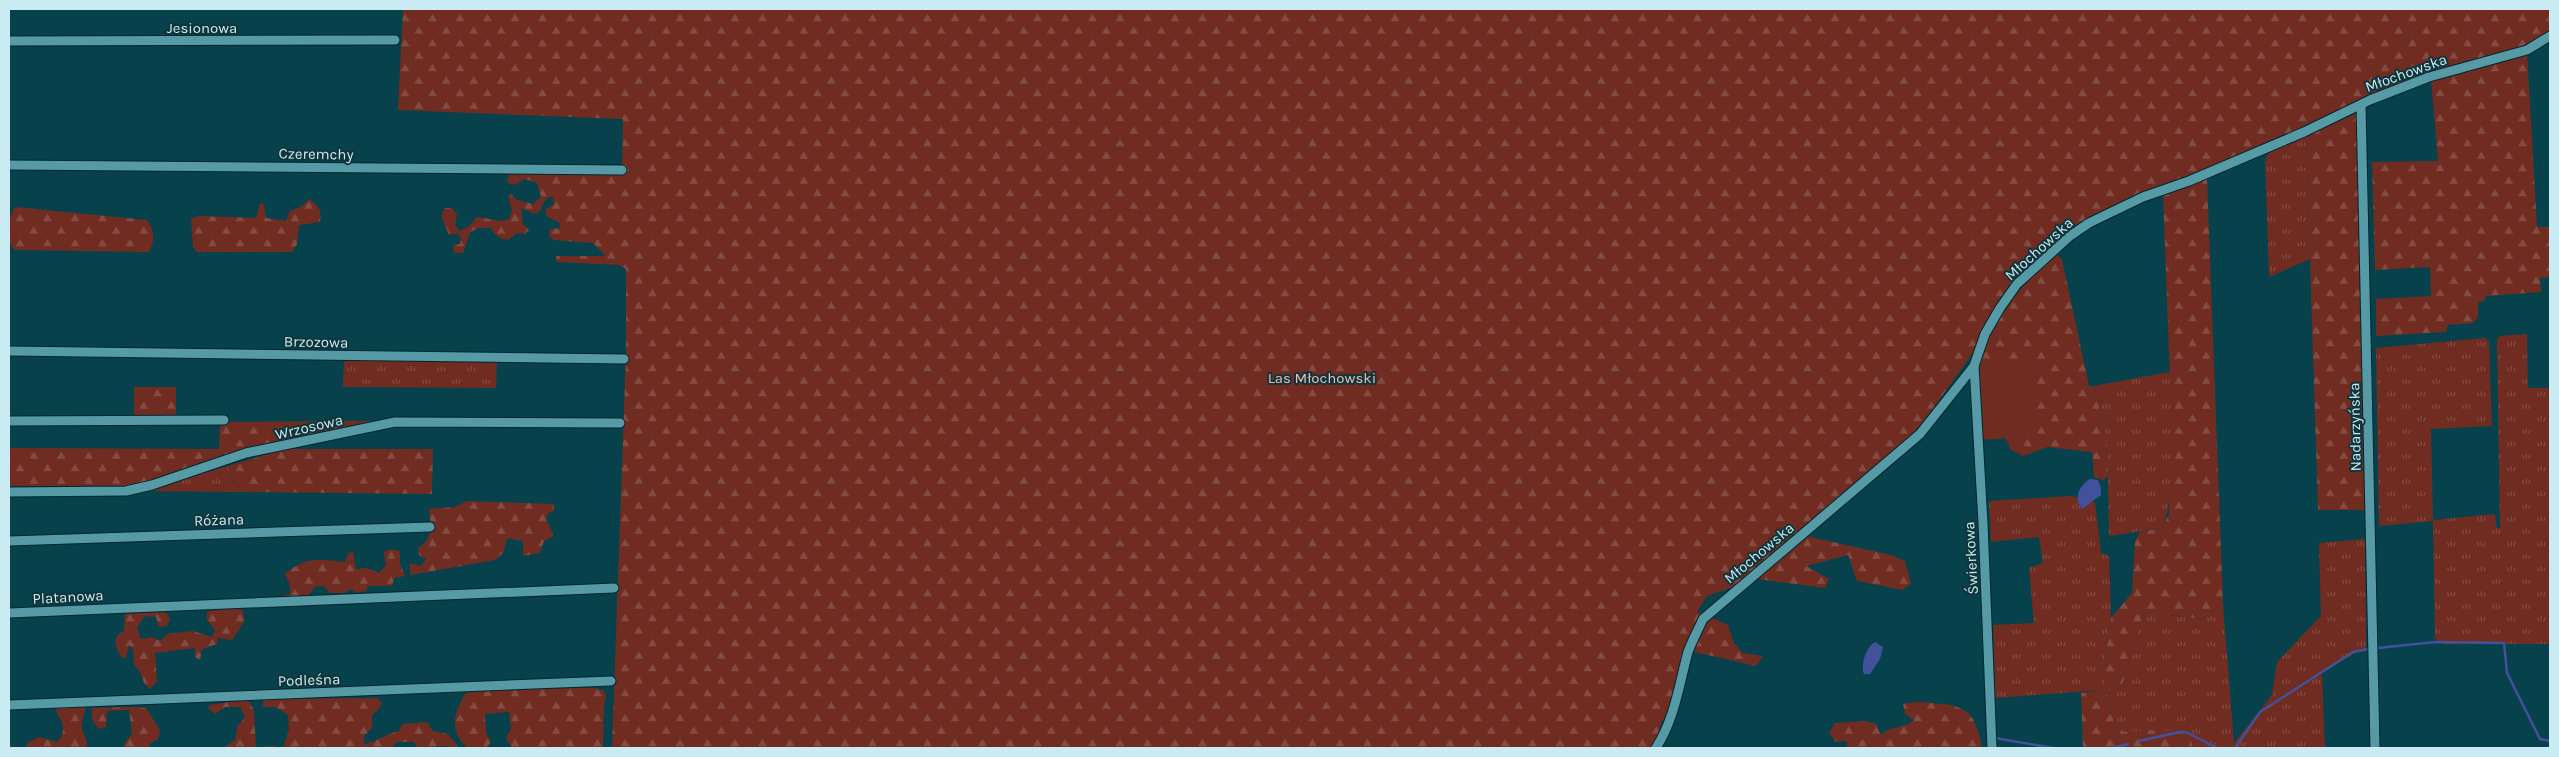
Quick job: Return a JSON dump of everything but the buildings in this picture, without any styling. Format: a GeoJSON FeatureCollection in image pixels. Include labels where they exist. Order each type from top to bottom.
{"type":"FeatureCollection","features":[{"type":"Feature","properties":{"kind":"street","name":"Młochowska"},"geometry":{"type":"LineString","coordinates":[[1656,748],[1664,737],[1676,706],[1688,651],[1703,619],[1920,434],[1974,366],[1985,334],[2017,284],[2070,236],[2089,223],[2143,197],[2189,181],[2361,105],[2429,77],[2527,50],[2550,36]]}},
{"type":"Feature","properties":{"kind":"street","name":"Jesionowa"},"geometry":{"type":"LineString","coordinates":[[9,41],[395,40]]}},
{"type":"Feature","properties":{"kind":"street","name":"Nadarzyńska"},"geometry":{"type":"LineString","coordinates":[[2361,105],[2375,748]]}},
{"type":"Feature","properties":{"kind":"street","name":"Czeremchy"},"geometry":{"type":"LineString","coordinates":[[9,164],[622,170]]}},
{"type":"Feature","properties":{"kind":"street","name":"Brzozowa"},"geometry":{"type":"LineString","coordinates":[[9,351],[624,359]]}},
{"type":"Feature","properties":{"kind":"street","name":"Świerkowa"},"geometry":{"type":"LineString","coordinates":[[1974,366],[1983,523],[1992,748]]}},
{"type":"Feature","properties":{"kind":"street"},"geometry":{"type":"LineString","coordinates":[[9,421],[224,420]]}},
{"type":"Feature","properties":{"kind":"street","name":"Wrzosowa"},"geometry":{"type":"LineString","coordinates":[[9,492],[126,491],[152,485],[246,453],[395,422],[620,423]]}},
{"type":"Feature","properties":{"kind":"street","name":"Różana"},"geometry":{"type":"LineString","coordinates":[[9,541],[430,527]]}},
{"type":"Feature","properties":{"kind":"street","name":"Platanowa"},"geometry":{"type":"LineString","coordinates":[[9,613],[614,588]]}},
{"type":"Feature","properties":{"kind":"street","name":"Podleśna"},"geometry":{"type":"LineString","coordinates":[[9,705],[611,681]]}},
{"type":"Feature","properties":{"kind":"green space","name":"Las Młochowski"},"geometry":{"type":"Polygon","coordinates":[[[403,9],[2550,9],[2550,32],[2530,45],[2357,104],[2104,214],[2016,281],[1977,347],[1930,413],[1920,434],[1801,535],[1891,555],[1905,561],[1911,583],[1903,590],[1857,581],[1848,555],[1806,566],[1829,579],[1825,588],[1757,579],[1707,596],[1697,611],[1728,625],[1734,643],[1743,653],[1763,656],[1756,666],[1686,650],[1675,706],[1661,722],[1656,748],[612,748],[626,354],[626,269],[619,265],[556,262],[556,256],[606,256],[593,243],[553,240],[549,235],[550,229],[561,228],[559,222],[546,216],[546,209],[554,204],[553,197],[548,197],[541,210],[535,214],[521,208],[523,224],[529,230],[525,234],[517,233],[508,240],[498,237],[491,228],[479,228],[470,232],[463,253],[454,253],[453,245],[460,244],[461,238],[457,233],[449,235],[441,216],[445,208],[452,208],[457,214],[455,225],[460,231],[468,227],[477,217],[501,221],[509,219],[512,211],[508,195],[511,194],[517,200],[533,204],[541,197],[537,183],[525,179],[515,185],[508,183],[507,179],[510,174],[619,175],[622,170],[623,119],[398,110],[403,9]]]}},
{"type":"Feature","properties":{"kind":"green space"},"geometry":{"type":"Polygon","coordinates":[[[2527,52],[2537,227],[2550,227],[2550,277],[2540,278],[2541,292],[2485,296],[2485,300],[2478,303],[2478,317],[2473,323],[2448,325],[2446,332],[2376,336],[2376,299],[2431,296],[2430,267],[2375,270],[2372,162],[2438,161],[2431,79],[2527,52]]]}},
{"type":"Feature","properties":{"kind":"green space"},"geometry":{"type":"Polygon","coordinates":[[[2357,113],[2365,342],[2365,510],[2318,510],[2306,135],[2357,113]]]}},
{"type":"Feature","properties":{"kind":"green space"},"geometry":{"type":"Polygon","coordinates":[[[2306,135],[2310,259],[2269,277],[2265,159],[2271,150],[2306,135]]]}},
{"type":"Feature","properties":{"kind":"green space"},"geometry":{"type":"Polygon","coordinates":[[[2207,177],[2223,606],[2202,619],[2144,612],[2122,686],[2116,692],[2108,689],[2103,675],[2111,618],[2132,593],[2135,541],[2140,532],[2162,528],[2169,514],[2172,433],[2163,195],[2207,177]]]}},
{"type":"Feature","properties":{"kind":"green space"},"geometry":{"type":"Polygon","coordinates":[[[309,199],[319,209],[321,214],[320,222],[299,225],[297,244],[292,252],[197,252],[193,247],[191,219],[199,216],[256,218],[260,203],[264,204],[266,218],[286,221],[290,211],[302,206],[309,199]]]}},
{"type":"Feature","properties":{"kind":"green space"},"geometry":{"type":"Polygon","coordinates":[[[15,207],[147,220],[153,232],[152,243],[149,252],[14,250],[9,240],[8,229],[15,207]]]}},
{"type":"Feature","properties":{"kind":"green space"},"geometry":{"type":"Polygon","coordinates":[[[2057,255],[2062,259],[2089,386],[2094,386],[2099,407],[2099,420],[2107,438],[2108,476],[2103,480],[2094,477],[2092,452],[2047,447],[2023,456],[2011,450],[1974,366],[1994,326],[2009,303],[2028,281],[2057,255]]]}},
{"type":"Feature","properties":{"kind":"green space"},"geometry":{"type":"Polygon","coordinates":[[[2527,334],[2528,388],[2550,388],[2550,644],[2445,644],[2435,639],[2433,521],[2379,526],[2376,348],[2485,338],[2489,342],[2492,426],[2431,429],[2433,520],[2495,514],[2497,528],[2500,528],[2497,340],[2500,336],[2527,334]]]}},
{"type":"Feature","properties":{"kind":"green space"},"geometry":{"type":"Polygon","coordinates":[[[344,361],[497,361],[496,388],[343,387],[344,361]]]}},
{"type":"Feature","properties":{"kind":"green space"},"geometry":{"type":"Polygon","coordinates":[[[2031,362],[2036,437],[1978,440],[1974,366],[2031,362]]]}},
{"type":"Feature","properties":{"kind":"green space"},"geometry":{"type":"Polygon","coordinates":[[[2170,372],[2172,474],[2167,513],[2162,528],[2109,536],[2107,438],[2099,420],[2099,407],[2094,386],[2170,372]]]}},
{"type":"Feature","properties":{"kind":"green space"},"geometry":{"type":"Polygon","coordinates":[[[134,387],[176,387],[176,417],[134,417],[134,387]]]}},
{"type":"Feature","properties":{"kind":"green space"},"geometry":{"type":"Polygon","coordinates":[[[371,421],[367,424],[125,487],[9,486],[9,448],[219,449],[220,425],[223,422],[371,421]]]}},
{"type":"Feature","properties":{"kind":"green space"},"geometry":{"type":"Polygon","coordinates":[[[285,449],[433,449],[432,494],[243,492],[230,476],[228,466],[285,449]]]}},
{"type":"Feature","properties":{"kind":"green space"},"geometry":{"type":"Polygon","coordinates":[[[228,466],[230,477],[243,492],[143,491],[228,466]]]}},
{"type":"Feature","properties":{"kind":"green space"},"geometry":{"type":"Polygon","coordinates":[[[2071,496],[2095,502],[2101,553],[2109,556],[2111,618],[2103,675],[2115,692],[2122,686],[2144,612],[2202,619],[2223,606],[2234,743],[2272,695],[2277,662],[2321,616],[2319,543],[2365,539],[2366,651],[2355,653],[2322,673],[2325,748],[2193,748],[2189,732],[2150,730],[2124,733],[2114,723],[2108,696],[2101,690],[1995,698],[1993,625],[2034,623],[2029,568],[2043,563],[2039,537],[1991,542],[1989,501],[2071,496]]]}},
{"type":"Feature","properties":{"kind":"green space"},"geometry":{"type":"Polygon","coordinates":[[[467,501],[554,504],[554,511],[548,513],[546,519],[554,536],[544,541],[540,553],[523,556],[523,541],[507,538],[503,553],[495,560],[410,575],[410,563],[421,566],[426,559],[419,555],[418,548],[423,545],[429,536],[429,509],[455,507],[467,501]]]}},
{"type":"Feature","properties":{"kind":"green space"},"geometry":{"type":"Polygon","coordinates":[[[391,549],[400,551],[400,564],[405,576],[394,578],[392,586],[368,586],[366,591],[357,593],[350,589],[345,593],[330,593],[323,586],[315,587],[308,596],[275,597],[290,594],[290,585],[285,574],[300,564],[313,560],[345,562],[348,554],[353,551],[356,569],[367,568],[379,573],[386,565],[384,552],[391,549]]]}},
{"type":"Feature","properties":{"kind":"green space"},"geometry":{"type":"Polygon","coordinates":[[[227,607],[243,610],[244,622],[232,640],[218,638],[217,644],[202,649],[200,660],[195,657],[195,648],[155,653],[157,681],[150,689],[144,683],[140,672],[134,665],[133,650],[129,645],[126,658],[122,658],[116,646],[117,636],[124,631],[125,612],[165,610],[170,619],[167,626],[159,627],[156,617],[145,616],[137,628],[141,639],[152,637],[161,641],[167,634],[193,631],[212,637],[215,630],[207,620],[207,612],[227,607]]]}},
{"type":"Feature","properties":{"kind":"green space"},"geometry":{"type":"Polygon","coordinates":[[[554,686],[594,688],[604,691],[606,696],[604,704],[603,748],[512,748],[506,738],[511,729],[509,712],[485,714],[486,732],[491,742],[486,748],[468,748],[458,735],[455,722],[456,715],[466,693],[496,688],[554,686]]]}},
{"type":"Feature","properties":{"kind":"green space"},"geometry":{"type":"Polygon","coordinates":[[[2101,690],[2108,696],[2114,723],[2124,732],[2150,730],[2189,732],[2193,748],[2083,748],[2081,693],[2101,690]]]}},
{"type":"Feature","properties":{"kind":"green space"},"geometry":{"type":"Polygon","coordinates":[[[377,698],[382,702],[379,709],[372,715],[372,728],[364,736],[364,744],[399,731],[403,724],[427,722],[433,731],[448,734],[459,748],[444,746],[418,748],[414,742],[397,742],[391,748],[283,748],[289,729],[288,715],[275,707],[263,707],[263,699],[377,698]]]}},
{"type":"Feature","properties":{"kind":"green space"},"geometry":{"type":"Polygon","coordinates":[[[249,701],[254,711],[256,747],[274,746],[277,748],[223,748],[235,740],[237,727],[245,717],[240,707],[225,707],[215,714],[208,708],[210,705],[249,701]]]}},
{"type":"Feature","properties":{"kind":"green space"},"geometry":{"type":"Polygon","coordinates":[[[1917,702],[1943,704],[1962,709],[1975,722],[1982,748],[1847,748],[1847,741],[1836,742],[1829,733],[1835,723],[1865,721],[1876,724],[1881,735],[1914,720],[1905,714],[1903,704],[1917,702]]]}},
{"type":"Feature","properties":{"kind":"green space"},"geometry":{"type":"Polygon","coordinates":[[[84,703],[85,709],[82,725],[87,748],[26,748],[27,743],[39,737],[58,742],[62,736],[63,726],[55,704],[84,703]]]}},
{"type":"Feature","properties":{"kind":"green space"},"geometry":{"type":"Polygon","coordinates":[[[92,708],[146,708],[160,730],[158,739],[149,744],[151,748],[122,748],[132,733],[129,710],[107,711],[106,727],[99,729],[92,720],[92,708]]]}},
{"type":"Feature","properties":{"kind":"water"},"geometry":{"type":"Polygon","coordinates":[[[2090,479],[2098,480],[2101,495],[2082,509],[2078,501],[2078,492],[2090,479]]]}},
{"type":"Feature","properties":{"kind":"water"},"geometry":{"type":"Polygon","coordinates":[[[1875,642],[1883,647],[1880,659],[1870,674],[1864,674],[1865,656],[1875,642]]]}},
{"type":"Feature","properties":{"kind":"waterway"},"geometry":{"type":"LineString","coordinates":[[2378,648],[2435,642],[2504,643],[2507,673],[2540,739],[2550,741]]}},
{"type":"Feature","properties":{"kind":"waterway"},"geometry":{"type":"LineString","coordinates":[[2235,748],[2260,712],[2353,652],[2368,649]]}},
{"type":"Feature","properties":{"kind":"waterway"},"geometry":{"type":"LineString","coordinates":[[2139,741],[2186,732],[2217,748]]}},
{"type":"Feature","properties":{"kind":"waterway"},"geometry":{"type":"LineString","coordinates":[[1995,738],[2053,748]]}},
{"type":"Feature","properties":{"kind":"waterway"},"geometry":{"type":"LineString","coordinates":[[2113,748],[2128,744]]}}]}
